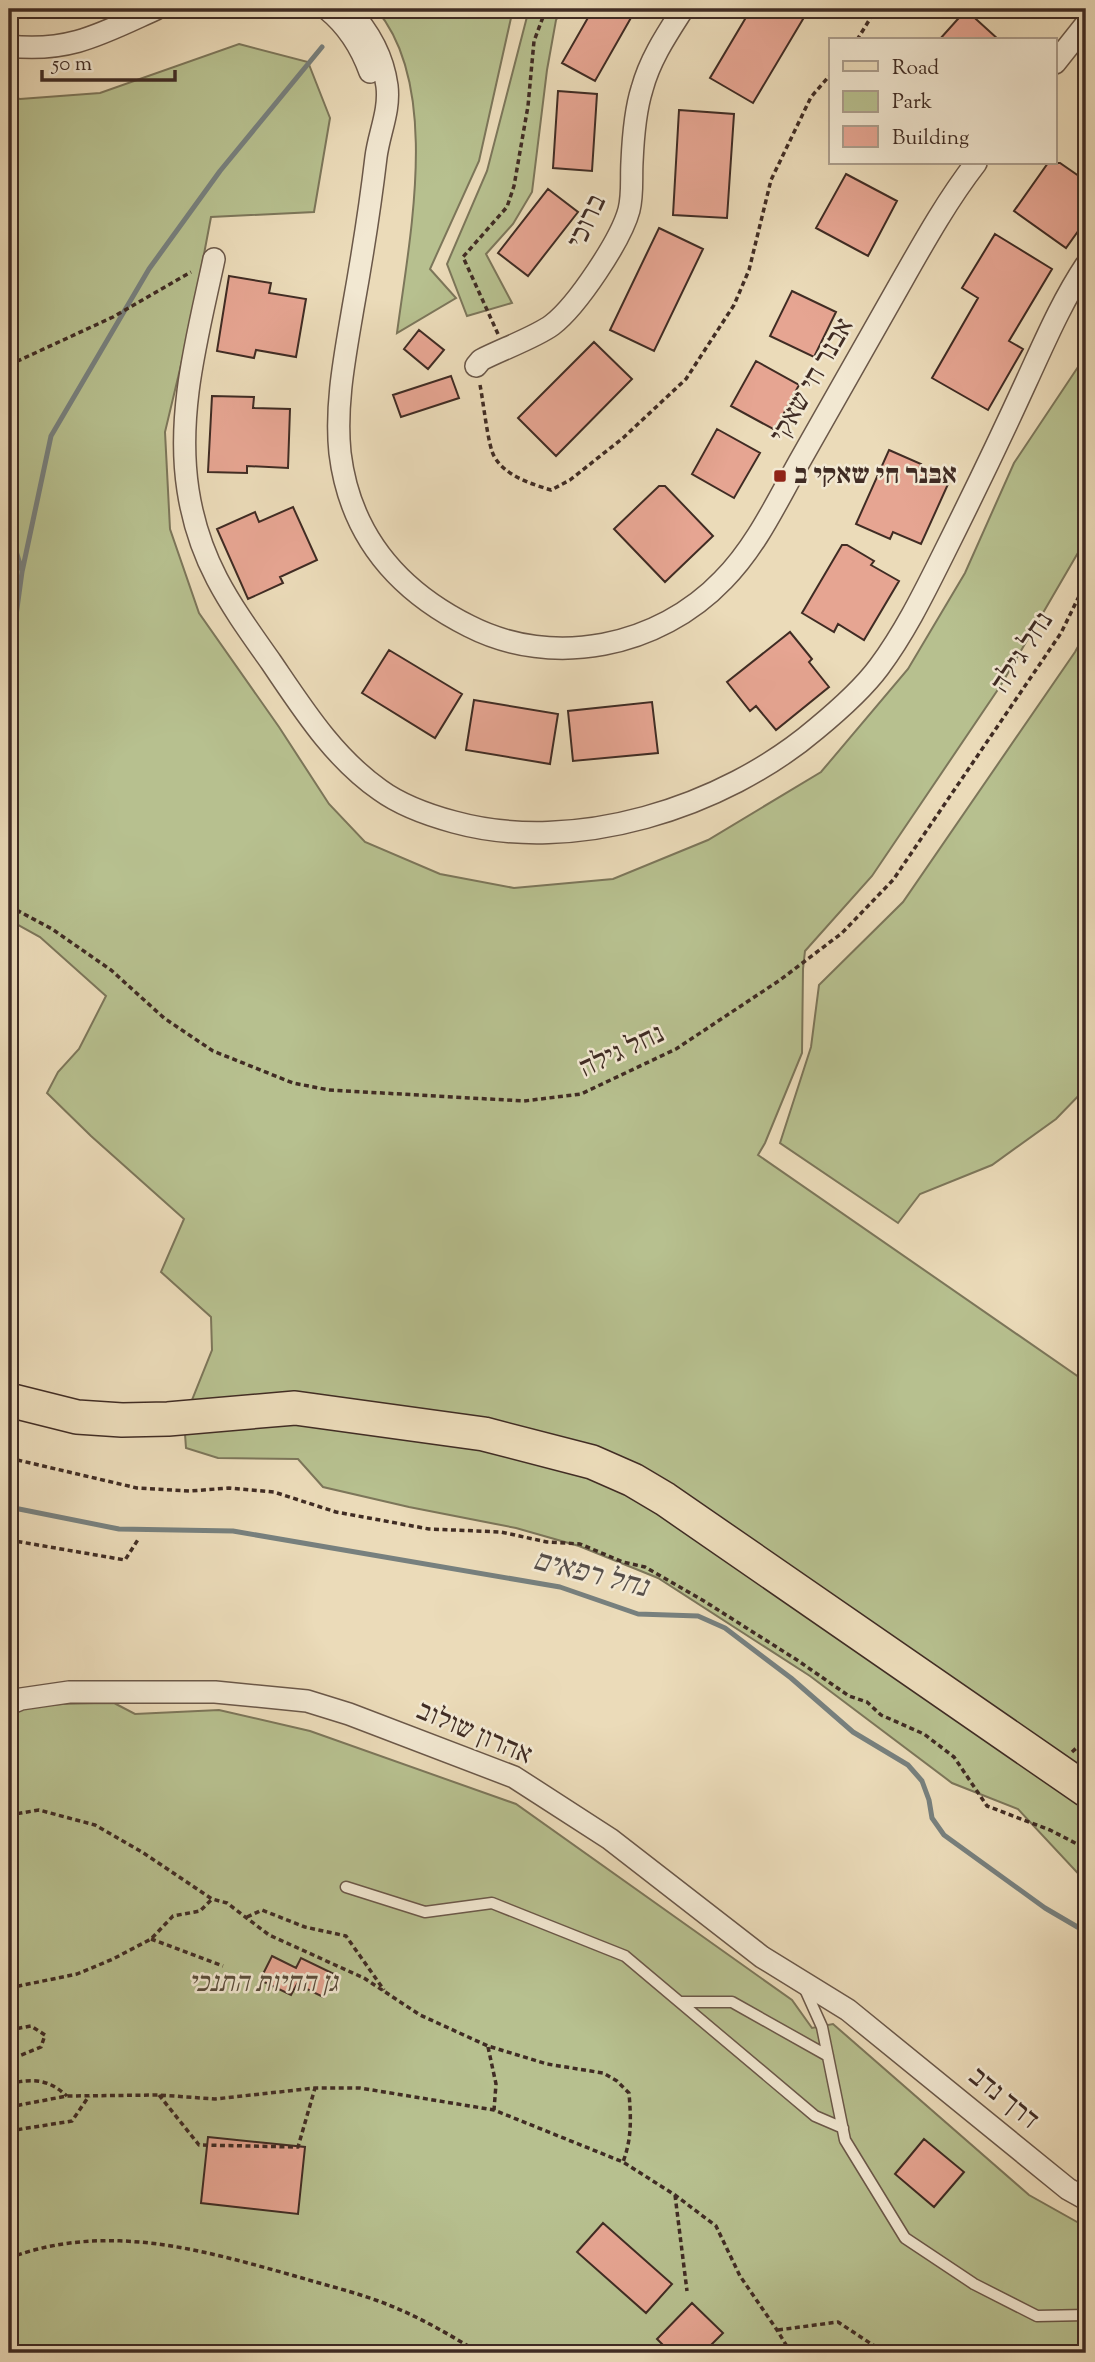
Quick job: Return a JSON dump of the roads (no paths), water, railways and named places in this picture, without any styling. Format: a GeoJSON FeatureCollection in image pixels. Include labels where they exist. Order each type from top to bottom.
{"type":"FeatureCollection","features":[{"type":"Feature","properties":{"kind":"main road"},"geometry":{"type":"LineString","coordinates":[[9,1400],[77,1417],[122,1420],[168,1419],[295,1408],[484,1434],[592,1462],[633,1480],[665,1499],[1086,1790]]}},
{"type":"Feature","properties":{"kind":"street"},"geometry":{"type":"LineString","coordinates":[[9,34],[34,37],[71,34],[130,9]]}},
{"type":"Feature","properties":{"kind":"street"},"geometry":{"type":"LineString","coordinates":[[9,46],[38,48],[73,44],[156,9]]}},
{"type":"Feature","properties":{"kind":"street","name":"אבנר חי שאקי"},"geometry":{"type":"LineString","coordinates":[[327,9],[350,32],[365,60],[373,88],[377,151]]}},
{"type":"Feature","properties":{"kind":"street","name":"אבנר חי שאקי"},"geometry":{"type":"LineString","coordinates":[[348,9],[371,38],[387,82],[386,113],[377,151],[345,357],[339,424],[340,454],[347,485],[359,522],[376,552],[391,569],[428,602],[452,618],[500,640],[528,646],[576,649],[602,646],[657,627],[707,596],[726,578],[747,551],[915,258],[975,164]]}},
{"type":"Feature","properties":{"kind":"street","name":"ברוכי"},"geometry":{"type":"LineString","coordinates":[[476,366],[481,360],[552,325],[571,306],[620,232],[628,212],[632,190],[631,163],[641,92],[664,38],[684,9]]}},
{"type":"Feature","properties":{"kind":"street"},"geometry":{"type":"LineString","coordinates":[[1056,62],[1086,24]]}},
{"type":"Feature","properties":{"kind":"street"},"geometry":{"type":"LineString","coordinates":[[214,259],[187,387],[184,448],[196,531],[215,578],[310,720],[331,746],[382,792],[410,807],[457,823],[499,831],[531,833],[598,827],[666,811],[700,798],[738,781],[778,758],[849,700],[877,670],[924,593],[977,488],[1056,318],[1086,265]]}},
{"type":"Feature","properties":{"kind":"street","name":"אהרון שולוב"},"geometry":{"type":"LineString","coordinates":[[9,1704],[22,1699],[69,1692],[215,1692],[307,1701],[349,1714],[514,1777],[610,1839],[762,1957],[848,2010],[886,2040]]}},
{"type":"Feature","properties":{"kind":"street","name":"דרך נדב"},"geometry":{"type":"LineString","coordinates":[[886,2040],[1068,2189],[1086,2199]]}},
{"type":"Feature","properties":{"kind":"lane"},"geometry":{"type":"LineString","coordinates":[[346,1887],[425,1912],[492,1903],[625,1956],[815,2116],[842,2128]]}},
{"type":"Feature","properties":{"kind":"lane"},"geometry":{"type":"LineString","coordinates":[[802,1981],[822,2026],[845,2140],[905,2238],[974,2284],[1037,2316],[1086,2315]]}},
{"type":"Feature","properties":{"kind":"lane"},"geometry":{"type":"LineString","coordinates":[[680,2002],[732,2001],[828,2056]]}},
{"type":"Feature","properties":{"kind":"waterway"},"geometry":{"type":"LineString","coordinates":[[9,667],[22,572],[51,436],[149,269],[220,171],[322,47]]}},
{"type":"Feature","properties":{"kind":"waterway"},"geometry":{"type":"LineString","coordinates":[[9,528],[22,571]]}},
{"type":"Feature","properties":{"kind":"waterway","name":"נחל רפאים"},"geometry":{"type":"LineString","coordinates":[[9,1507],[119,1529],[233,1531],[560,1587],[638,1614],[698,1616],[725,1628],[791,1678],[853,1732],[908,1765],[922,1781],[932,1818],[944,1835],[1045,1908],[1086,1932]]}},
{"type":"Feature","properties":{"kind":"place","name":"אבנר חי שאקי ב"},"geometry":{"type":"Point","coordinates":[780,476]}},
{"type":"Feature","properties":{"kind":"park label","name":"גן החיות התנכי"},"geometry":{"type":"Point","coordinates":[263,1984]}}]}
